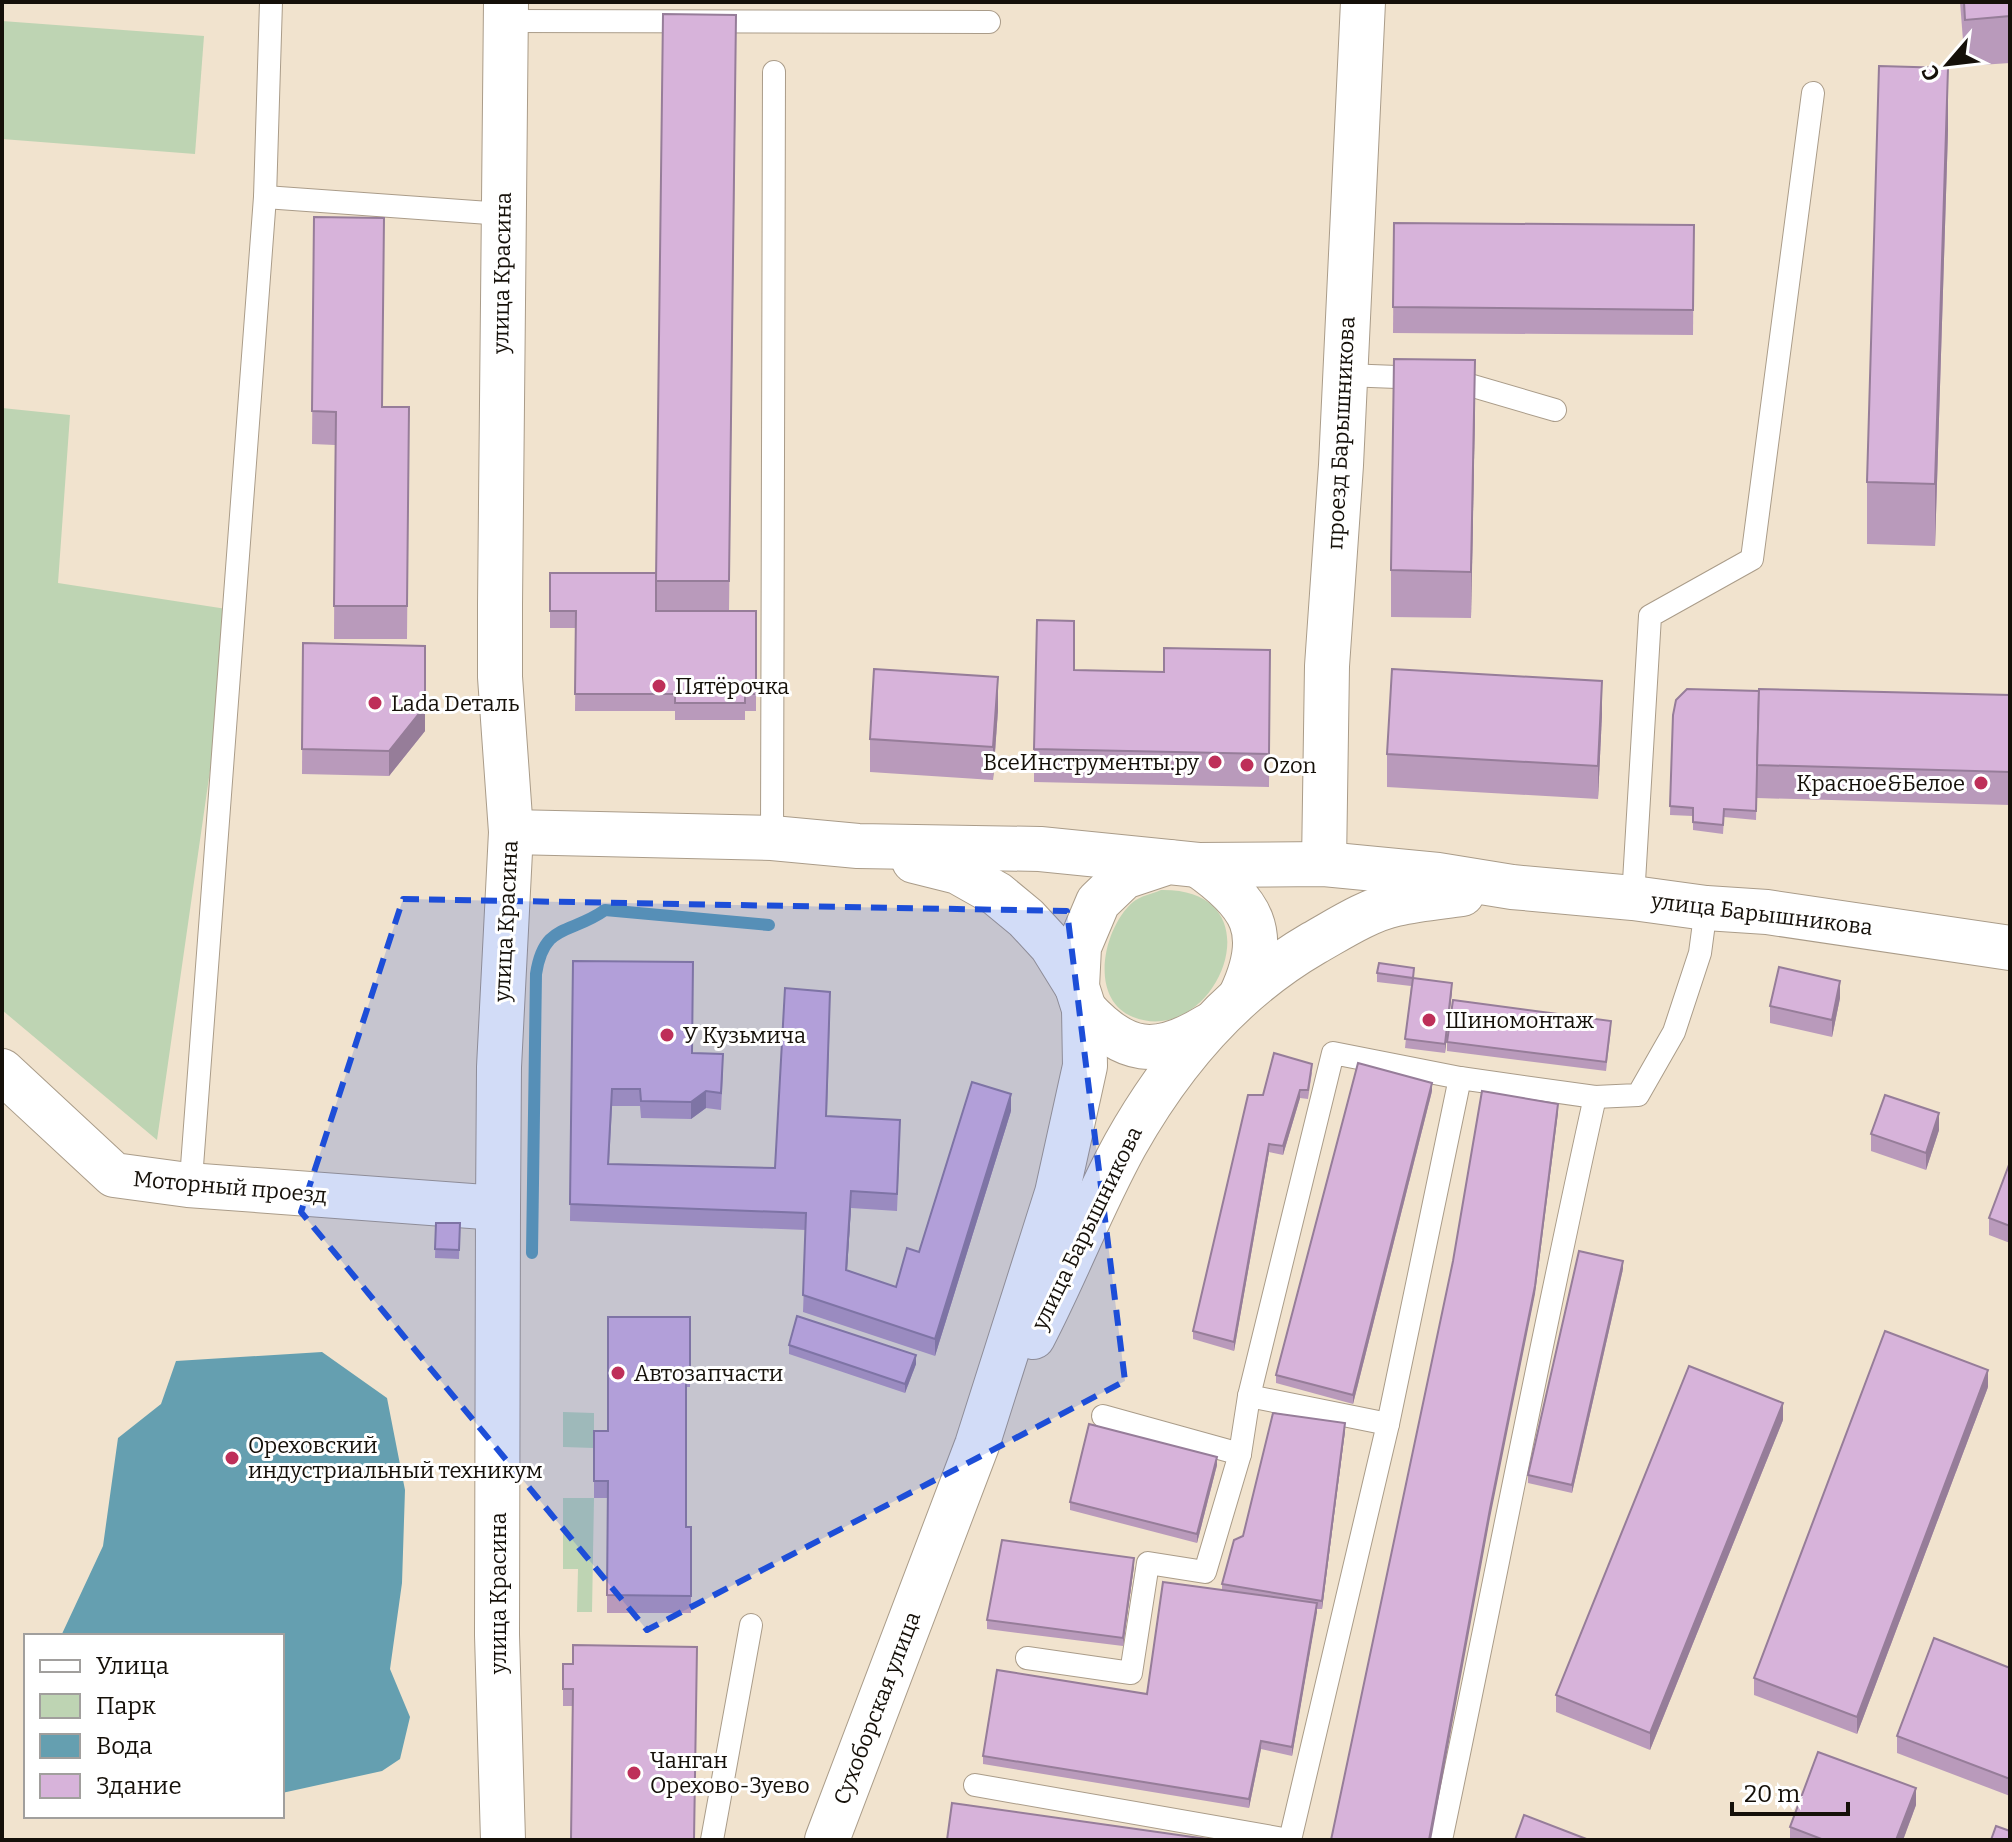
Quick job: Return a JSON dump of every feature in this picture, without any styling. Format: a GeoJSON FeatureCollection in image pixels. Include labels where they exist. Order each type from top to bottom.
{"type":"FeatureCollection","features":[{"type":"Feature","properties":{"kind":"street","name":"проезд Барышникова"},"geometry":{"type":"LineString","coordinates":[[1324,864],[1327,666],[1363,2]]}},
{"type":"Feature","properties":{"kind":"street","name":"улица Красина"},"geometry":{"type":"LineString","coordinates":[[503,1840],[497,1635],[499,1067],[511,832],[500,662],[506,11]]}},
{"type":"Feature","properties":{"kind":"street"},"geometry":{"type":"LineString","coordinates":[[511,832],[772,838],[858,846],[958,872],[997,894],[1026,918],[1051,945],[1080,998],[1103,1030],[1126,1043],[1155,1048],[1183,1041],[1227,1009],[1254,967],[1256,940],[1246,908],[1227,886],[1184,864]]}},
{"type":"Feature","properties":{"kind":"street","name":"улица Барышникова"},"geometry":{"type":"LineString","coordinates":[[858,846],[1040,849],[1184,864],[1324,864],[1438,875],[1512,887],[1767,912],[2010,948]]}},
{"type":"Feature","properties":{"kind":"street","name":"улица Барышникова"},"geometry":{"type":"LineString","coordinates":[[927,1576],[977,1445],[1057,1193],[1068,1149],[1085,1066],[1079,947],[1098,902],[1124,877],[1184,864]]}},
{"type":"Feature","properties":{"kind":"street","name":"улица Барышникова"},"geometry":{"type":"LineString","coordinates":[[977,1445],[1054,1297],[1125,1146],[1168,1078],[1227,1009],[1294,955],[1342,927],[1394,904],[1512,887]]}},
{"type":"Feature","properties":{"kind":"street","name":"Моторный проезд"},"geometry":{"type":"LineString","coordinates":[[2,1071],[114,1175],[188,1185],[498,1208]]}},
{"type":"Feature","properties":{"kind":"street","name":"Сухоборская улица"},"geometry":{"type":"LineString","coordinates":[[827,1840],[927,1576]]}},
{"type":"Feature","properties":{"kind":"lane"},"geometry":{"type":"LineString","coordinates":[[192,1166],[265,197],[271,2]]}},
{"type":"Feature","properties":{"kind":"lane"},"geometry":{"type":"LineString","coordinates":[[506,11],[989,22]]}},
{"type":"Feature","properties":{"kind":"lane"},"geometry":{"type":"LineString","coordinates":[[772,838],[774,72]]}},
{"type":"Feature","properties":{"kind":"lane"},"geometry":{"type":"LineString","coordinates":[[1633,898],[1650,616],[1752,559],[1813,93]]}},
{"type":"Feature","properties":{"kind":"lane"},"geometry":{"type":"LineString","coordinates":[[265,197],[503,214]]}},
{"type":"Feature","properties":{"kind":"lane"},"geometry":{"type":"LineString","coordinates":[[1345,375],[1449,379],[1555,410]]}},
{"type":"Feature","properties":{"kind":"lane"},"geometry":{"type":"LineString","coordinates":[[1027,1658],[1131,1673],[1148,1563],[1205,1572],[1240,1454],[1249,1396],[1333,1053],[1460,1078],[1595,1097],[1638,1095],[1679,1019],[1700,953],[1706,908]]}},
{"type":"Feature","properties":{"kind":"lane"},"geometry":{"type":"LineString","coordinates":[[975,1785],[1290,1840],[1388,1424],[1460,1078]]}},
{"type":"Feature","properties":{"kind":"lane"},"geometry":{"type":"LineString","coordinates":[[1441,1840],[1507,1526],[1552,1288],[1595,1097]]}},
{"type":"Feature","properties":{"kind":"lane"},"geometry":{"type":"LineString","coordinates":[[1249,1396],[1388,1424]]}},
{"type":"Feature","properties":{"kind":"lane"},"geometry":{"type":"LineString","coordinates":[[1103,1416],[1240,1454]]}},
{"type":"Feature","properties":{"kind":"lane"},"geometry":{"type":"LineString","coordinates":[[712,1840],[751,1625]]}},
{"type":"Feature","properties":{"kind":"highlighted area"},"geometry":{"type":"Polygon","coordinates":[[[403,899],[1067,911],[1125,1381],[647,1630],[301,1212],[403,899]]]}},
{"type":"Feature","properties":{"kind":"green space"},"geometry":{"type":"Polygon","coordinates":[[[2,21],[204,36],[195,154],[2,139],[2,21]]]}},
{"type":"Feature","properties":{"kind":"green space"},"geometry":{"type":"Polygon","coordinates":[[[2,408],[70,415],[58,583],[233,610],[157,1140],[2,1010],[2,408]]]}},
{"type":"Feature","properties":{"kind":"green space"},"geometry":{"type":"Polygon","coordinates":[[[1161,890],[1198,896],[1219,914],[1227,938],[1224,965],[1210,991],[1189,1011],[1163,1021],[1133,1017],[1119,1008],[1105,980],[1105,962],[1114,928],[1133,902],[1161,890]]]}},
{"type":"Feature","properties":{"kind":"green space"},"geometry":{"type":"Polygon","coordinates":[[[563,1412],[594,1413],[594,1448],[563,1447],[563,1412]]]}},
{"type":"Feature","properties":{"kind":"green space"},"geometry":{"type":"Polygon","coordinates":[[[563,1498],[594,1498],[592,1612],[577,1612],[578,1569],[563,1569],[563,1498]]]}},
{"type":"Feature","properties":{"kind":"water"},"geometry":{"type":"Polygon","coordinates":[[[322,1352],[387,1398],[405,1490],[402,1583],[390,1669],[410,1717],[400,1759],[382,1771],[284,1793],[284,1634],[62,1634],[103,1546],[118,1438],[161,1404],[176,1361],[322,1352]]]}},
{"type":"Feature","properties":{"kind":"building"},"geometry":{"type":"Polygon","coordinates":[[[1964,2],[2010,2],[2010,16],[1965,20],[1964,2]]]}},
{"type":"Feature","properties":{"kind":"building"},"geometry":{"type":"Polygon","coordinates":[[[663,14],[736,15],[729,581],[656,581],[663,14]]]}},
{"type":"Feature","properties":{"kind":"building"},"geometry":{"type":"Polygon","coordinates":[[[1879,66],[1948,68],[1935,484],[1867,482],[1879,66]]]}},
{"type":"Feature","properties":{"kind":"building"},"geometry":{"type":"Polygon","coordinates":[[[314,217],[384,218],[382,407],[409,407],[407,606],[334,606],[336,412],[312,411],[314,217]]]}},
{"type":"Feature","properties":{"kind":"building"},"geometry":{"type":"Polygon","coordinates":[[[1394,223],[1694,225],[1693,310],[1393,307],[1394,223]]]}},
{"type":"Feature","properties":{"kind":"building"},"geometry":{"type":"Polygon","coordinates":[[[1394,359],[1475,360],[1471,572],[1391,570],[1394,359]]]}},
{"type":"Feature","properties":{"kind":"building"},"geometry":{"type":"Polygon","coordinates":[[[550,573],[656,573],[656,611],[756,611],[756,694],[745,694],[745,703],[675,703],[675,694],[575,694],[576,611],[550,611],[550,573]]]}},
{"type":"Feature","properties":{"kind":"building"},"geometry":{"type":"Polygon","coordinates":[[[1037,620],[1074,621],[1074,670],[1164,672],[1164,648],[1270,650],[1269,754],[1034,749],[1037,620]]]}},
{"type":"Feature","properties":{"kind":"building"},"geometry":{"type":"Polygon","coordinates":[[[303,643],[425,646],[425,706],[389,751],[302,749],[303,643]]]}},
{"type":"Feature","properties":{"kind":"building"},"geometry":{"type":"Polygon","coordinates":[[[874,669],[998,677],[993,747],[870,739],[874,669]]]}},
{"type":"Feature","properties":{"kind":"building"},"geometry":{"type":"Polygon","coordinates":[[[1392,669],[1602,681],[1598,766],[1387,754],[1392,669]]]}},
{"type":"Feature","properties":{"kind":"building"},"geometry":{"type":"Polygon","coordinates":[[[1687,689],[1759,691],[1756,811],[1724,809],[1723,825],[1693,822],[1693,808],[1670,806],[1673,715],[1676,700],[1687,689]]]}},
{"type":"Feature","properties":{"kind":"building"},"geometry":{"type":"Polygon","coordinates":[[[1759,689],[2010,695],[2010,772],[1757,765],[1759,689]]]}},
{"type":"Feature","properties":{"kind":"building"},"geometry":{"type":"Polygon","coordinates":[[[573,961],[693,962],[692,1053],[723,1054],[721,1093],[706,1091],[691,1102],[641,1101],[640,1089],[612,1089],[608,1164],[775,1168],[785,988],[830,992],[826,1116],[900,1120],[897,1194],[851,1191],[846,1270],[896,1287],[907,1248],[919,1252],[972,1082],[1011,1094],[935,1339],[803,1295],[806,1213],[570,1204],[573,961]]]}},
{"type":"Feature","properties":{"kind":"building"},"geometry":{"type":"Polygon","coordinates":[[[1379,963],[1414,968],[1413,978],[1377,973],[1379,963]]]}},
{"type":"Feature","properties":{"kind":"building"},"geometry":{"type":"Polygon","coordinates":[[[1779,967],[1840,981],[1832,1020],[1770,1006],[1779,967]]]}},
{"type":"Feature","properties":{"kind":"building","name":"Шиномонтаж"},"geometry":{"type":"Polygon","coordinates":[[[1413,978],[1452,983],[1445,1044],[1405,1039],[1413,978]]]}},
{"type":"Feature","properties":{"kind":"building"},"geometry":{"type":"Polygon","coordinates":[[[1453,1000],[1611,1021],[1606,1062],[1447,1042],[1453,1000]]]}},
{"type":"Feature","properties":{"kind":"building"},"geometry":{"type":"Polygon","coordinates":[[[1274,1053],[1312,1064],[1308,1090],[1300,1090],[1283,1146],[1269,1144],[1234,1342],[1193,1331],[1248,1095],[1263,1095],[1274,1053]]]}},
{"type":"Feature","properties":{"kind":"building"},"geometry":{"type":"Polygon","coordinates":[[[1358,1063],[1432,1083],[1353,1395],[1276,1375],[1358,1063]]]}},
{"type":"Feature","properties":{"kind":"building"},"geometry":{"type":"Polygon","coordinates":[[[1482,1091],[1558,1104],[1535,1286],[1429,1840],[1331,1840],[1453,1261],[1482,1091]]]}},
{"type":"Feature","properties":{"kind":"building"},"geometry":{"type":"Polygon","coordinates":[[[1885,1095],[1939,1113],[1926,1153],[1871,1134],[1885,1095]]]}},
{"type":"Feature","properties":{"kind":"building"},"geometry":{"type":"Polygon","coordinates":[[[2010,1162],[2010,1226],[1989,1218],[2010,1162]]]}},
{"type":"Feature","properties":{"kind":"building"},"geometry":{"type":"Polygon","coordinates":[[[436,1223],[460,1223],[459,1250],[435,1249],[436,1223]]]}},
{"type":"Feature","properties":{"kind":"building"},"geometry":{"type":"Polygon","coordinates":[[[1579,1251],[1623,1261],[1572,1485],[1528,1475],[1579,1251]]]}},
{"type":"Feature","properties":{"kind":"building"},"geometry":{"type":"Polygon","coordinates":[[[797,1316],[916,1355],[905,1384],[789,1345],[797,1316]]]}},
{"type":"Feature","properties":{"kind":"building"},"geometry":{"type":"Polygon","coordinates":[[[608,1317],[690,1317],[690,1370],[686,1370],[686,1527],[691,1527],[691,1596],[607,1595],[608,1481],[594,1481],[594,1431],[608,1431],[608,1317]]]}},
{"type":"Feature","properties":{"kind":"building"},"geometry":{"type":"Polygon","coordinates":[[[1885,1331],[1988,1370],[1857,1717],[1754,1678],[1885,1331]]]}},
{"type":"Feature","properties":{"kind":"building"},"geometry":{"type":"Polygon","coordinates":[[[1689,1366],[1783,1403],[1650,1733],[1556,1695],[1689,1366]]]}},
{"type":"Feature","properties":{"kind":"building"},"geometry":{"type":"Polygon","coordinates":[[[1273,1413],[1345,1423],[1322,1601],[1222,1584],[1234,1540],[1243,1536],[1273,1413]]]}},
{"type":"Feature","properties":{"kind":"building"},"geometry":{"type":"Polygon","coordinates":[[[1089,1424],[1217,1457],[1197,1534],[1070,1502],[1089,1424]]]}},
{"type":"Feature","properties":{"kind":"building"},"geometry":{"type":"Polygon","coordinates":[[[1002,1540],[1134,1558],[1123,1638],[987,1620],[1002,1540]]]}},
{"type":"Feature","properties":{"kind":"building"},"geometry":{"type":"Polygon","coordinates":[[[1163,1582],[1317,1603],[1292,1747],[1261,1741],[1249,1799],[983,1756],[997,1670],[1147,1694],[1163,1582]]]}},
{"type":"Feature","properties":{"kind":"building"},"geometry":{"type":"Polygon","coordinates":[[[1934,1638],[2010,1668],[2010,1779],[1897,1736],[1934,1638]]]}},
{"type":"Feature","properties":{"kind":"building","name":"Чанган Орехово-Зуево"},"geometry":{"type":"Polygon","coordinates":[[[573,1645],[697,1647],[694,1840],[571,1840],[573,1689],[563,1689],[563,1664],[573,1664],[573,1645]]]}},
{"type":"Feature","properties":{"kind":"building"},"geometry":{"type":"Polygon","coordinates":[[[1818,1752],[1916,1788],[1896,1840],[1824,1840],[1790,1827],[1818,1752]]]}},
{"type":"Feature","properties":{"kind":"building"},"geometry":{"type":"Polygon","coordinates":[[[952,1803],[1214,1840],[947,1840],[952,1803]]]}},
{"type":"Feature","properties":{"kind":"building"},"geometry":{"type":"Polygon","coordinates":[[[1524,1815],[1589,1840],[1515,1840],[1524,1815]]]}},
{"type":"Feature","properties":{"kind":"building"},"geometry":{"type":"Polygon","coordinates":[[[1996,1826],[2010,1831],[2010,1840],[1991,1840],[1996,1826]]]}},
{"type":"Feature","properties":{"kind":"waterway"},"geometry":{"type":"LineString","coordinates":[[532,1253],[536,974],[545,946],[560,932],[605,910],[769,925]]}},
{"type":"Feature","properties":{"kind":"place","name":"Пятёрочка"},"geometry":{"type":"Point","coordinates":[659,686]}},
{"type":"Feature","properties":{"kind":"place","name":"Lada Dеталь"},"geometry":{"type":"Point","coordinates":[375,703]}},
{"type":"Feature","properties":{"kind":"place","name":"ВсеИнструменты.ру"},"geometry":{"type":"Point","coordinates":[1215,762]}},
{"type":"Feature","properties":{"kind":"place","name":"Ozon"},"geometry":{"type":"Point","coordinates":[1247,765]}},
{"type":"Feature","properties":{"kind":"place","name":"Красное&Белое"},"geometry":{"type":"Point","coordinates":[1981,783]}},
{"type":"Feature","properties":{"kind":"place","name":"Шиномонтаж"},"geometry":{"type":"Point","coordinates":[1429,1020]}},
{"type":"Feature","properties":{"kind":"place","name":"У Кузьмича"},"geometry":{"type":"Point","coordinates":[667,1035]}},
{"type":"Feature","properties":{"kind":"place","name":"Автозапчасти"},"geometry":{"type":"Point","coordinates":[618,1373]}},
{"type":"Feature","properties":{"kind":"place","name":"Ореховский индустриальный техникум"},"geometry":{"type":"Point","coordinates":[232,1458]}},
{"type":"Feature","properties":{"kind":"place","name":"Чанган Орехово-Зуево"},"geometry":{"type":"Point","coordinates":[634,1773]}}]}
